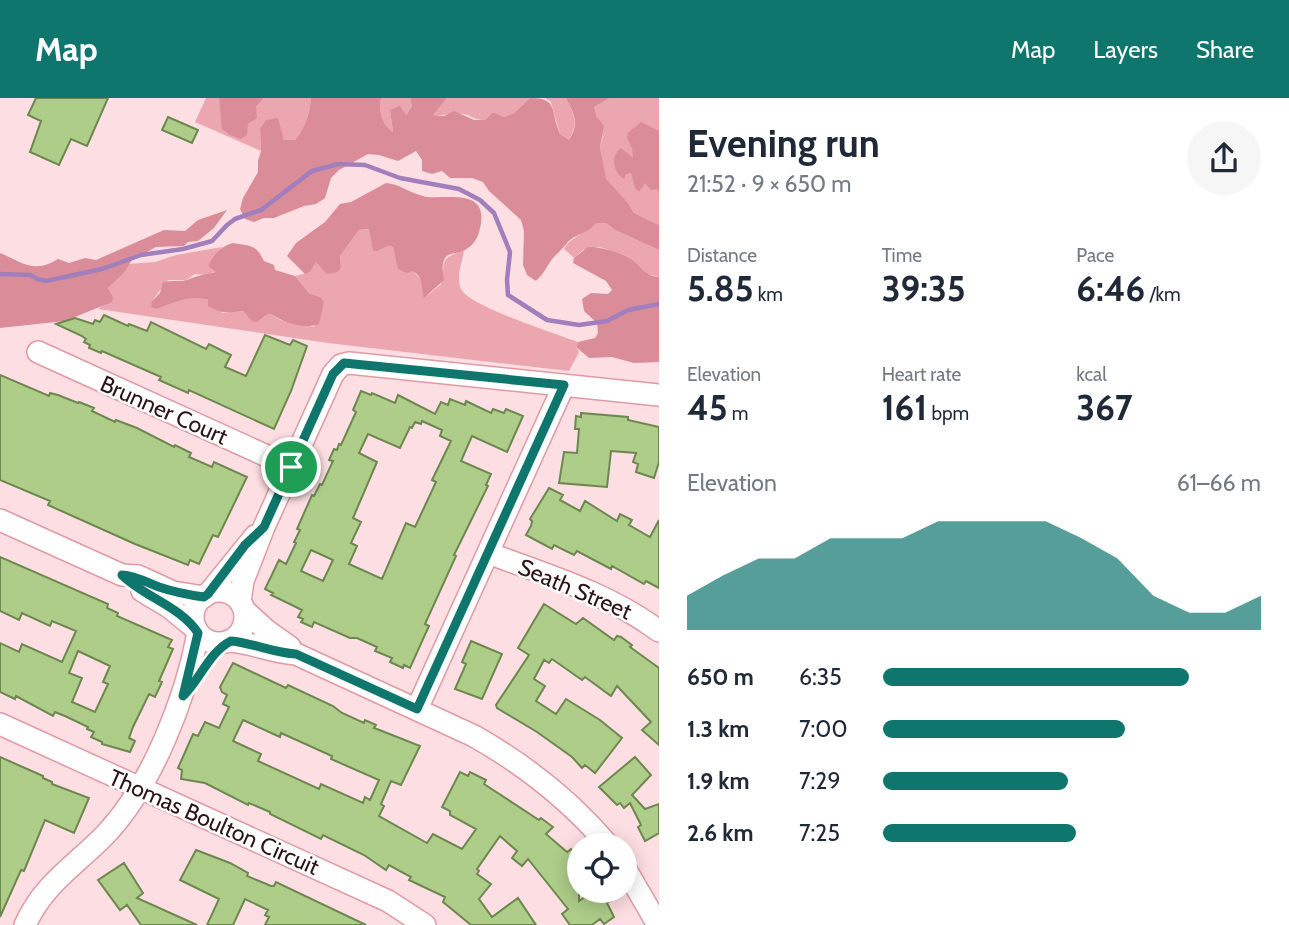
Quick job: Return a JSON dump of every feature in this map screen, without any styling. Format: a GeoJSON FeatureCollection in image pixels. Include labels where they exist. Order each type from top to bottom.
{"type":"FeatureCollection","features":[{"type":"Feature","properties":{"kind":"street","name":"Brunner Court"},"geometry":{"type":"LineString","coordinates":[[38,352],[291,467]]}},
{"type":"Feature","properties":{"kind":"street"},"geometry":{"type":"LineString","coordinates":[[183,696],[243,628],[243,581],[264,527],[338,367],[349,363],[659,396]]}},
{"type":"Feature","properties":{"kind":"street"},"geometry":{"type":"LineString","coordinates":[[417,709],[564,385]]}},
{"type":"Feature","properties":{"kind":"street"},"geometry":{"type":"LineString","coordinates":[[0,520],[122,575],[138,576],[173,592],[206,595],[225,592],[266,631],[286,642],[296,654]]}},
{"type":"Feature","properties":{"kind":"street"},"geometry":{"type":"LineString","coordinates":[[25,925],[46,889],[107,832],[139,788],[183,696],[197,631],[194,611],[245,545],[264,527]]}},
{"type":"Feature","properties":{"kind":"street","name":"Seath Street"},"geometry":{"type":"LineString","coordinates":[[488,553],[596,594],[659,631]]}},
{"type":"Feature","properties":{"kind":"street"},"geometry":{"type":"LineString","coordinates":[[122,575],[133,586],[169,607],[213,643],[253,643],[281,653],[296,654],[474,736],[526,768],[573,807],[597,833]]}},
{"type":"Feature","properties":{"kind":"street","name":"Thomas Boulton Circuit"},"geometry":{"type":"LineString","coordinates":[[0,724],[388,901],[425,925]]}},
{"type":"Feature","properties":{"kind":"street"},"geometry":{"type":"LineString","coordinates":[[637,889],[658,925]]}},
{"type":"Feature","properties":{"kind":"shaded area"},"geometry":{"type":"Polygon","coordinates":[[[206,98],[219,98],[223,129],[248,124],[264,98],[311,98],[306,120],[295,140],[284,140],[280,130],[260,129],[261,151],[195,122],[206,98]]]}},
{"type":"Feature","properties":{"kind":"shaded area"},"geometry":{"type":"Polygon","coordinates":[[[219,98],[264,98],[256,107],[257,118],[248,124],[247,135],[241,139],[222,129],[219,98]]]}},
{"type":"Feature","properties":{"kind":"shaded area"},"geometry":{"type":"Polygon","coordinates":[[[311,98],[381,98],[382,117],[393,132],[390,110],[400,106],[406,115],[412,106],[410,98],[447,98],[433,115],[444,116],[454,111],[474,120],[485,120],[493,112],[504,117],[514,113],[530,98],[546,100],[552,107],[560,134],[569,140],[575,123],[566,98],[610,98],[594,107],[604,126],[600,147],[606,179],[634,213],[659,225],[659,250],[615,230],[606,223],[596,223],[568,242],[536,281],[527,275],[523,265],[524,231],[521,220],[489,191],[483,182],[472,178],[450,178],[442,171],[432,174],[422,171],[422,160],[416,151],[398,161],[368,154],[339,170],[331,178],[325,198],[316,204],[274,218],[254,222],[245,219],[240,209],[243,198],[258,172],[260,129],[266,120],[278,118],[284,140],[295,140],[306,120],[311,98]]]}},
{"type":"Feature","properties":{"kind":"shaded area"},"geometry":{"type":"Polygon","coordinates":[[[381,98],[410,98],[412,106],[406,115],[390,110],[393,132],[382,118],[381,98]]]}},
{"type":"Feature","properties":{"kind":"shaded area"},"geometry":{"type":"Polygon","coordinates":[[[447,98],[530,98],[514,113],[504,117],[493,112],[485,120],[463,114],[432,115],[447,98]]]}},
{"type":"Feature","properties":{"kind":"shaded area"},"geometry":{"type":"Polygon","coordinates":[[[545,98],[566,98],[574,119],[569,140],[560,134],[551,102],[545,98]]]}},
{"type":"Feature","properties":{"kind":"shaded area"},"geometry":{"type":"Polygon","coordinates":[[[610,98],[659,98],[659,225],[634,213],[605,179],[600,147],[603,136],[594,107],[610,98]]]}},
{"type":"Feature","properties":{"kind":"shaded area"},"geometry":{"type":"Polygon","coordinates":[[[641,122],[659,131],[659,193],[657,189],[651,190],[645,183],[639,192],[635,188],[631,173],[626,174],[624,179],[615,168],[615,155],[621,148],[633,158],[628,133],[641,122]]]}},
{"type":"Feature","properties":{"kind":"shaded area"},"geometry":{"type":"Polygon","coordinates":[[[386,183],[427,197],[472,200],[481,212],[481,223],[474,242],[469,248],[445,258],[444,280],[424,298],[419,276],[412,271],[407,273],[398,269],[393,247],[373,251],[369,229],[359,230],[340,256],[341,267],[338,272],[327,274],[316,262],[310,272],[305,274],[287,256],[296,243],[325,222],[340,204],[351,202],[386,183]]]}},
{"type":"Feature","properties":{"kind":"shaded area"},"geometry":{"type":"Polygon","coordinates":[[[227,210],[214,228],[198,241],[188,242],[184,246],[156,247],[132,260],[123,274],[108,288],[113,297],[112,302],[65,321],[0,328],[0,253],[35,266],[58,259],[69,263],[85,258],[96,260],[164,230],[185,231],[198,220],[227,210]]]}},
{"type":"Feature","properties":{"kind":"shaded area"},"geometry":{"type":"Polygon","coordinates":[[[595,223],[606,223],[615,230],[659,250],[659,277],[647,274],[627,256],[600,247],[583,250],[574,258],[564,249],[595,223]]]}},
{"type":"Feature","properties":{"kind":"shaded area"},"geometry":{"type":"Polygon","coordinates":[[[370,229],[372,245],[378,251],[388,246],[393,247],[400,260],[420,279],[423,293],[428,295],[441,284],[447,259],[464,251],[459,275],[461,289],[467,296],[496,311],[578,342],[576,347],[579,352],[569,371],[328,343],[98,309],[113,297],[108,288],[123,274],[128,264],[155,262],[176,255],[222,247],[208,266],[217,271],[206,275],[195,274],[186,280],[168,280],[152,301],[157,309],[183,299],[197,297],[209,301],[222,313],[243,311],[258,322],[271,314],[280,320],[314,327],[320,297],[309,293],[295,276],[310,272],[316,261],[341,267],[340,256],[359,230],[370,229]]]}},
{"type":"Feature","properties":{"kind":"shaded area"},"geometry":{"type":"Polygon","coordinates":[[[233,243],[255,249],[264,261],[274,265],[275,270],[295,276],[309,293],[320,297],[324,302],[319,324],[294,324],[271,314],[255,322],[243,311],[221,312],[208,306],[208,300],[202,298],[182,300],[157,309],[151,307],[163,282],[184,281],[216,272],[208,266],[210,261],[221,249],[233,243]]]}},
{"type":"Feature","properties":{"kind":"shaded area"},"geometry":{"type":"Polygon","coordinates":[[[588,247],[622,254],[649,275],[659,277],[659,362],[634,363],[612,357],[589,358],[576,347],[578,342],[595,338],[598,333],[597,323],[584,311],[582,299],[591,293],[608,294],[612,290],[606,281],[573,263],[574,258],[588,247]]]}},
{"type":"Feature","properties":{"kind":"building"},"geometry":{"type":"Polygon","coordinates":[[[36,98],[108,98],[87,146],[71,139],[59,165],[30,152],[41,121],[28,115],[36,98]]]}},
{"type":"Feature","properties":{"kind":"building"},"geometry":{"type":"Polygon","coordinates":[[[168,117],[198,130],[192,143],[162,130],[168,117]]]}},
{"type":"Feature","properties":{"kind":"building"},"geometry":{"type":"Polygon","coordinates":[[[104,315],[147,331],[151,322],[206,349],[209,344],[231,355],[225,367],[246,376],[265,335],[290,345],[293,340],[307,346],[274,429],[189,390],[188,393],[159,380],[161,377],[102,351],[101,353],[89,348],[90,345],[84,342],[86,339],[82,336],[56,324],[75,318],[93,324],[95,320],[100,322],[104,315]]]}},
{"type":"Feature","properties":{"kind":"building"},"geometry":{"type":"Polygon","coordinates":[[[0,375],[49,396],[50,393],[58,395],[94,408],[92,411],[115,422],[116,420],[137,428],[191,453],[189,457],[212,467],[214,462],[247,477],[218,537],[213,535],[199,564],[190,560],[188,565],[135,544],[48,505],[50,501],[0,480],[0,375]]]}},
{"type":"Feature","properties":{"kind":"building"},"geometry":{"type":"Polygon","coordinates":[[[361,391],[395,403],[398,395],[435,414],[441,402],[448,405],[450,399],[465,405],[466,401],[491,413],[493,409],[504,413],[506,409],[523,416],[507,452],[472,436],[461,461],[491,474],[486,485],[488,486],[454,555],[456,556],[425,624],[429,626],[410,668],[390,662],[392,658],[375,651],[377,647],[357,638],[350,638],[314,622],[312,627],[301,622],[303,619],[298,617],[302,610],[271,595],[273,593],[265,589],[279,560],[286,564],[296,543],[294,542],[300,530],[297,529],[312,495],[314,496],[320,484],[322,485],[333,461],[329,460],[334,449],[337,450],[339,444],[341,445],[356,412],[353,410],[361,391]],[[422,421],[421,424],[415,422],[412,428],[410,427],[400,448],[368,434],[359,453],[377,462],[353,518],[361,522],[351,543],[357,546],[349,564],[382,579],[406,523],[415,527],[436,482],[432,480],[451,441],[440,436],[442,430],[422,421]],[[311,550],[301,571],[323,581],[333,560],[311,550]]]}},
{"type":"Feature","properties":{"kind":"building"},"geometry":{"type":"Polygon","coordinates":[[[581,413],[628,417],[628,420],[659,427],[659,462],[654,478],[636,472],[638,464],[633,462],[636,453],[611,451],[607,487],[559,483],[564,452],[577,453],[579,429],[575,429],[576,416],[581,417],[581,413]]]}},
{"type":"Feature","properties":{"kind":"building"},"geometry":{"type":"Polygon","coordinates":[[[549,488],[563,495],[560,500],[580,511],[585,501],[617,521],[620,514],[632,520],[629,525],[650,537],[659,520],[659,588],[646,581],[644,584],[577,551],[574,555],[554,545],[552,549],[526,535],[531,526],[530,519],[549,488]]]}},
{"type":"Feature","properties":{"kind":"building"},"geometry":{"type":"Polygon","coordinates":[[[0,557],[108,604],[107,608],[118,613],[117,616],[172,640],[168,647],[173,649],[159,681],[162,682],[155,697],[149,694],[133,727],[129,738],[135,741],[130,752],[102,744],[91,737],[94,732],[87,729],[88,727],[65,716],[55,712],[53,716],[16,696],[15,699],[0,692],[0,643],[19,652],[22,644],[62,662],[76,631],[52,621],[50,626],[22,613],[19,620],[0,611],[0,557]],[[78,651],[69,673],[82,678],[72,702],[95,712],[108,684],[103,682],[110,666],[78,651]]]}},
{"type":"Feature","properties":{"kind":"building"},"geometry":{"type":"Polygon","coordinates":[[[544,604],[576,624],[583,618],[614,640],[617,636],[621,637],[659,668],[659,745],[642,730],[651,722],[617,686],[611,696],[585,677],[582,680],[552,659],[549,663],[544,660],[534,679],[545,686],[536,701],[556,714],[566,699],[600,720],[622,738],[595,773],[585,765],[582,768],[572,757],[537,732],[497,708],[496,705],[529,655],[518,648],[544,604]]]}},
{"type":"Feature","properties":{"kind":"building"},"geometry":{"type":"Polygon","coordinates":[[[471,641],[502,654],[482,699],[455,689],[466,664],[462,662],[471,641]]]}},
{"type":"Feature","properties":{"kind":"building"},"geometry":{"type":"Polygon","coordinates":[[[233,663],[286,688],[288,685],[364,723],[365,720],[376,725],[374,728],[420,746],[401,785],[391,781],[379,816],[427,843],[433,834],[462,849],[476,829],[450,815],[450,811],[442,807],[460,772],[468,776],[470,772],[486,780],[484,784],[553,827],[546,834],[567,852],[567,903],[607,903],[614,917],[604,924],[600,919],[592,925],[570,925],[562,914],[568,909],[528,859],[522,866],[512,858],[517,851],[500,836],[477,869],[477,874],[491,884],[479,899],[492,917],[518,898],[536,925],[471,925],[443,902],[445,897],[409,880],[411,877],[389,865],[386,870],[364,855],[323,835],[321,839],[270,812],[249,803],[248,805],[205,783],[181,779],[182,770],[178,768],[193,734],[198,736],[205,722],[219,728],[229,707],[223,704],[227,695],[220,687],[233,663]],[[243,720],[233,741],[261,754],[258,761],[319,789],[321,784],[363,803],[365,797],[370,800],[379,780],[281,733],[280,737],[243,720]]]}},
{"type":"Feature","properties":{"kind":"building"},"geometry":{"type":"Polygon","coordinates":[[[0,757],[43,776],[52,784],[89,798],[74,833],[45,820],[24,871],[21,870],[0,917],[0,757]]]}},
{"type":"Feature","properties":{"kind":"building"},"geometry":{"type":"Polygon","coordinates":[[[635,757],[651,775],[632,795],[645,809],[659,804],[659,833],[645,841],[638,827],[641,825],[630,803],[624,808],[620,803],[617,805],[599,787],[635,757]]]}},
{"type":"Feature","properties":{"kind":"building"},"geometry":{"type":"Polygon","coordinates":[[[196,850],[230,863],[248,873],[247,876],[271,886],[276,882],[366,925],[265,925],[269,917],[265,915],[268,910],[245,899],[233,925],[207,925],[219,899],[180,880],[196,850]]]}},
{"type":"Feature","properties":{"kind":"building"},"geometry":{"type":"Polygon","coordinates":[[[124,863],[143,893],[137,898],[197,925],[141,925],[127,905],[120,910],[98,880],[124,863]]]}},
{"type":"Feature","properties":{"kind":"waterway"},"geometry":{"type":"LineString","coordinates":[[0,274],[31,275],[46,281],[102,269],[141,255],[183,249],[212,241],[235,219],[261,210],[312,171],[338,164],[365,165],[400,178],[459,189],[480,200],[494,213],[510,252],[508,295],[547,320],[579,325],[607,321],[628,310],[659,304]]}},
{"type":"Feature","properties":{"kind":"route"},"geometry":{"type":"LineString","coordinates":[[344,363],[564,385],[417,709],[296,654],[281,653],[253,643],[231,641],[217,652],[183,696],[193,659],[198,633],[196,629],[161,601],[133,586],[122,575],[138,576],[173,592],[204,597],[245,545],[264,527],[291,467],[333,374],[344,363]]}}]}
